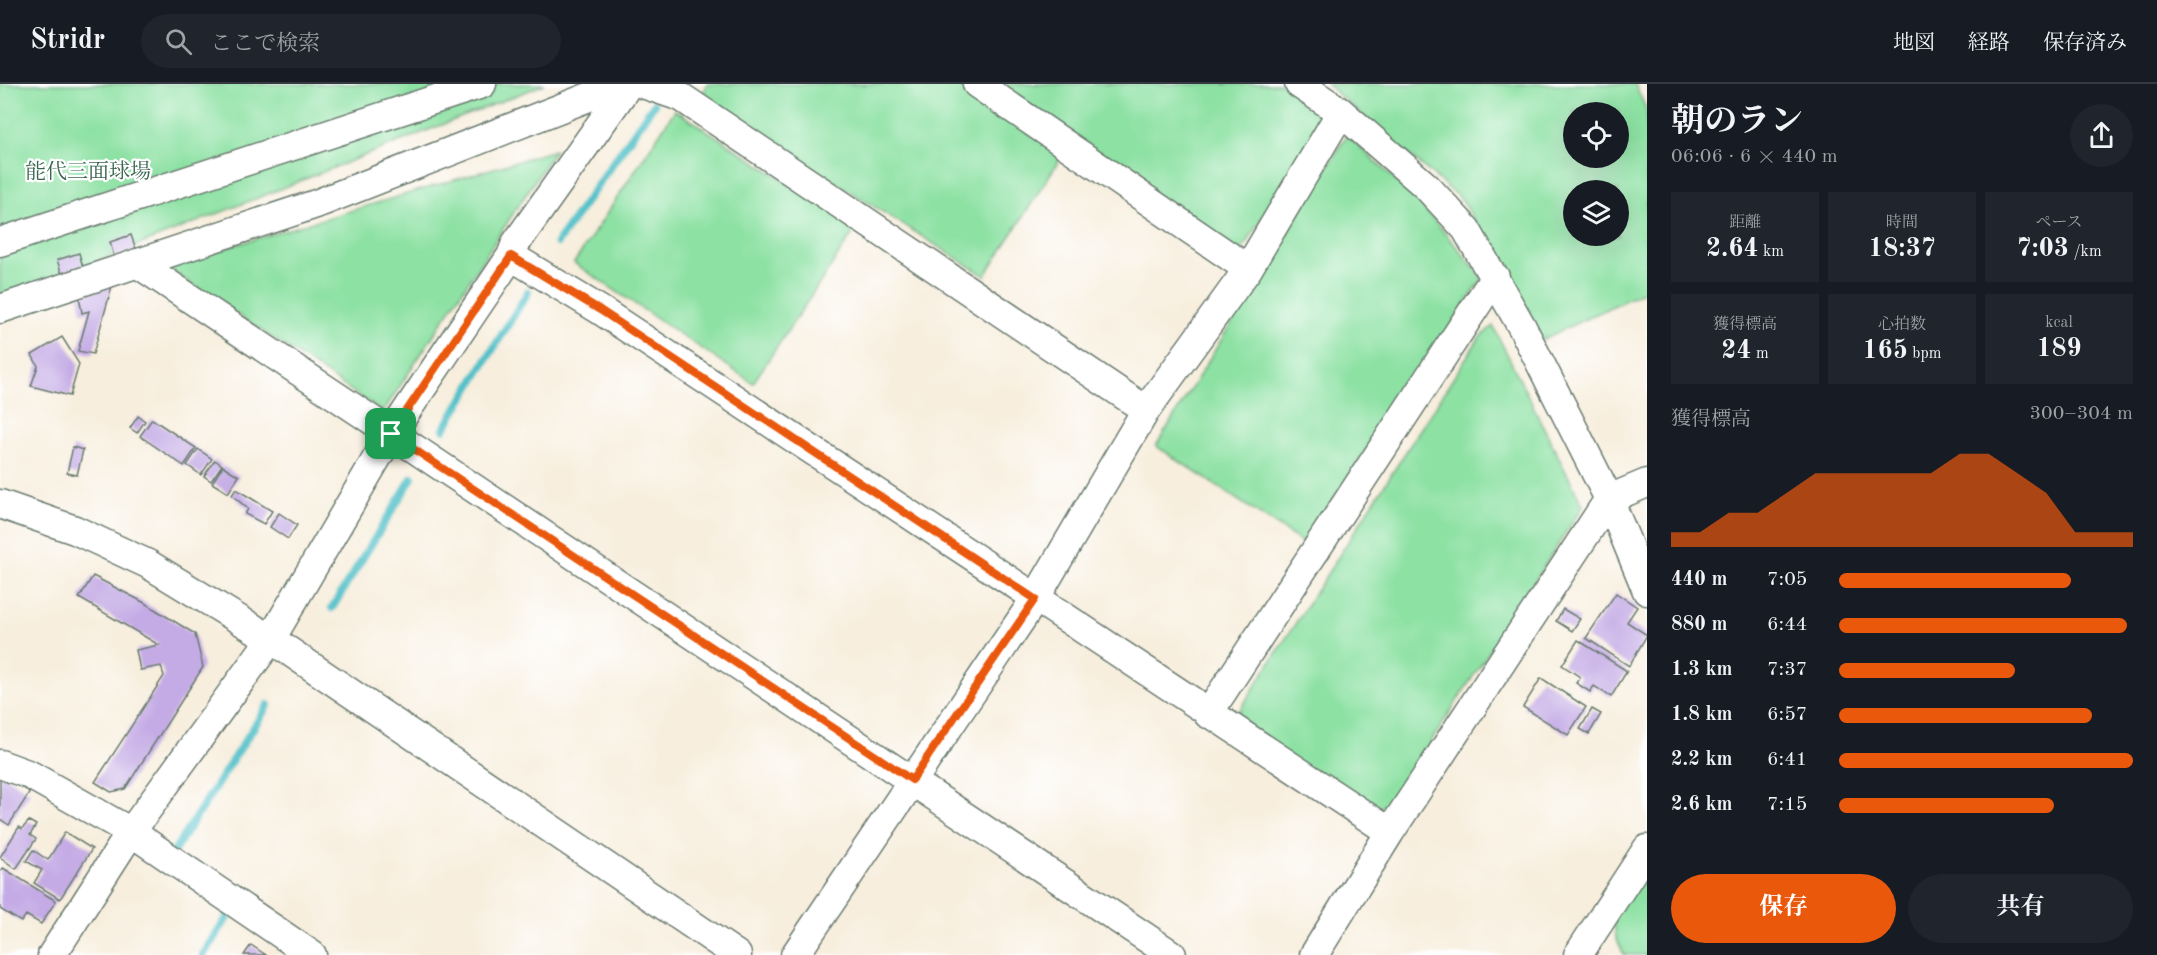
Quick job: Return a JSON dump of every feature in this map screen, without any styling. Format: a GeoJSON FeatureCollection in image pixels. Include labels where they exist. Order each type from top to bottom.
{"type":"FeatureCollection","features":[{"type":"Feature","properties":{"kind":"street"},"geometry":{"type":"LineString","coordinates":[[0,242],[482,84]]}},
{"type":"Feature","properties":{"kind":"street"},"geometry":{"type":"LineString","coordinates":[[0,309],[316,204],[622,84]]}},
{"type":"Feature","properties":{"kind":"street"},"geometry":{"type":"LineString","coordinates":[[52,955],[131,832],[271,639],[391,434],[511,256],[516,243],[629,84]]}},
{"type":"Feature","properties":{"kind":"street"},"geometry":{"type":"LineString","coordinates":[[643,84],[681,97],[1146,411]]}},
{"type":"Feature","properties":{"kind":"street"},"geometry":{"type":"LineString","coordinates":[[977,84],[1248,269]]}},
{"type":"Feature","properties":{"kind":"street"},"geometry":{"type":"LineString","coordinates":[[1299,84],[1341,112],[1426,186],[1466,229],[1495,278],[1609,499],[1647,591]]}},
{"type":"Feature","properties":{"kind":"street"},"geometry":{"type":"LineString","coordinates":[[795,955],[1035,599],[1146,411],[1248,269],[1341,112]]}},
{"type":"Feature","properties":{"kind":"street"},"geometry":{"type":"LineString","coordinates":[[511,256],[600,310],[1208,714],[1390,832]]}},
{"type":"Feature","properties":{"kind":"street"},"geometry":{"type":"LineString","coordinates":[[138,263],[1172,955]]}},
{"type":"Feature","properties":{"kind":"street"},"geometry":{"type":"LineString","coordinates":[[1208,714],[1495,278]]}},
{"type":"Feature","properties":{"kind":"street"},"geometry":{"type":"LineString","coordinates":[[1314,955],[1390,832],[1609,499],[1647,483]]}},
{"type":"Feature","properties":{"kind":"street"},"geometry":{"type":"LineString","coordinates":[[0,504],[75,530],[148,564],[271,639],[737,955]]}},
{"type":"Feature","properties":{"kind":"street"},"geometry":{"type":"LineString","coordinates":[[0,764],[30,775],[131,832],[312,955]]}},
{"type":"Feature","properties":{"kind":"street"},"geometry":{"type":"LineString","coordinates":[[1591,948],[1647,849]]}},
{"type":"Feature","properties":{"kind":"green space","name":"能代三面球場"},"geometry":{"type":"Polygon","coordinates":[[[0,84],[545,84],[0,300],[0,84]]]}},
{"type":"Feature","properties":{"kind":"green space"},"geometry":{"type":"Polygon","coordinates":[[[707,84],[956,84],[1062,156],[985,276],[701,98],[707,84]]]}},
{"type":"Feature","properties":{"kind":"green space"},"geometry":{"type":"Polygon","coordinates":[[[991,84],[1284,84],[1328,113],[1240,253],[991,84]]]}},
{"type":"Feature","properties":{"kind":"green space"},"geometry":{"type":"Polygon","coordinates":[[[1326,84],[1635,84],[1647,111],[1647,290],[1541,340],[1463,201],[1326,84]]]}},
{"type":"Feature","properties":{"kind":"green space"},"geometry":{"type":"Polygon","coordinates":[[[675,110],[857,227],[753,383],[574,263],[675,110]]]}},
{"type":"Feature","properties":{"kind":"green space"},"geometry":{"type":"Polygon","coordinates":[[[1347,135],[1416,199],[1483,278],[1303,543],[1156,446],[1347,135]]]}},
{"type":"Feature","properties":{"kind":"green space"},"geometry":{"type":"Polygon","coordinates":[[[555,150],[383,412],[165,266],[555,150]]]}},
{"type":"Feature","properties":{"kind":"green space"},"geometry":{"type":"Polygon","coordinates":[[[1493,326],[1583,506],[1392,802],[1363,815],[1234,719],[1479,338],[1493,326]]]}},
{"type":"Feature","properties":{"kind":"green space"},"geometry":{"type":"Polygon","coordinates":[[[1647,860],[1647,955],[1624,955],[1616,937],[1612,909],[1647,860]]]}},
{"type":"Feature","properties":{"kind":"building"},"geometry":{"type":"Polygon","coordinates":[[[131,235],[136,249],[114,257],[110,242],[131,235]]]}},
{"type":"Feature","properties":{"kind":"building"},"geometry":{"type":"Polygon","coordinates":[[[79,253],[83,267],[62,274],[57,260],[79,253]]]}},
{"type":"Feature","properties":{"kind":"building"},"geometry":{"type":"Polygon","coordinates":[[[112,286],[93,354],[78,351],[89,311],[82,313],[79,296],[112,286]]]}},
{"type":"Feature","properties":{"kind":"building"},"geometry":{"type":"Polygon","coordinates":[[[62,337],[79,364],[70,396],[31,386],[38,366],[32,355],[62,337]]]}},
{"type":"Feature","properties":{"kind":"building"},"geometry":{"type":"Polygon","coordinates":[[[138,416],[145,421],[137,433],[130,428],[138,416]]]}},
{"type":"Feature","properties":{"kind":"building"},"geometry":{"type":"Polygon","coordinates":[[[152,419],[196,448],[184,466],[140,436],[152,419]]]}},
{"type":"Feature","properties":{"kind":"building"},"geometry":{"type":"Polygon","coordinates":[[[73,447],[83,450],[77,475],[67,473],[73,447]]]}},
{"type":"Feature","properties":{"kind":"building"},"geometry":{"type":"Polygon","coordinates":[[[198,449],[212,459],[201,475],[187,465],[198,449]]]}},
{"type":"Feature","properties":{"kind":"building"},"geometry":{"type":"Polygon","coordinates":[[[215,460],[222,465],[211,481],[204,476],[215,460]]]}},
{"type":"Feature","properties":{"kind":"building"},"geometry":{"type":"Polygon","coordinates":[[[223,466],[239,476],[228,493],[212,483],[223,466]]]}},
{"type":"Feature","properties":{"kind":"building"},"geometry":{"type":"Polygon","coordinates":[[[236,489],[272,511],[264,524],[245,514],[248,509],[232,495],[236,489]]]}},
{"type":"Feature","properties":{"kind":"building"},"geometry":{"type":"Polygon","coordinates":[[[279,513],[297,525],[288,539],[270,527],[279,513]]]}},
{"type":"Feature","properties":{"kind":"building"},"geometry":{"type":"Polygon","coordinates":[[[93,576],[143,602],[195,634],[203,667],[125,789],[111,792],[95,782],[164,676],[161,666],[140,670],[136,650],[159,645],[79,598],[93,576]]]}},
{"type":"Feature","properties":{"kind":"building"},"geometry":{"type":"Polygon","coordinates":[[[1616,593],[1637,607],[1627,622],[1647,635],[1629,666],[1586,638],[1616,593]]]}},
{"type":"Feature","properties":{"kind":"building"},"geometry":{"type":"Polygon","coordinates":[[[1563,609],[1580,619],[1572,631],[1556,621],[1563,609]]]}},
{"type":"Feature","properties":{"kind":"building"},"geometry":{"type":"Polygon","coordinates":[[[1578,640],[1627,671],[1611,697],[1594,686],[1590,692],[1576,683],[1580,677],[1562,665],[1578,640]]]}},
{"type":"Feature","properties":{"kind":"building"},"geometry":{"type":"Polygon","coordinates":[[[1541,678],[1586,707],[1568,735],[1523,707],[1541,678]]]}},
{"type":"Feature","properties":{"kind":"building"},"geometry":{"type":"Polygon","coordinates":[[[1592,709],[1601,714],[1589,734],[1580,729],[1592,709]]]}},
{"type":"Feature","properties":{"kind":"building"},"geometry":{"type":"Polygon","coordinates":[[[0,773],[30,792],[9,825],[0,819],[0,773]]]}},
{"type":"Feature","properties":{"kind":"building"},"geometry":{"type":"Polygon","coordinates":[[[29,821],[36,825],[30,835],[36,839],[16,869],[0,857],[19,827],[22,829],[29,821]]]}},
{"type":"Feature","properties":{"kind":"building"},"geometry":{"type":"Polygon","coordinates":[[[65,832],[92,849],[60,899],[34,883],[42,870],[26,861],[33,850],[48,860],[65,832]]]}},
{"type":"Feature","properties":{"kind":"building"},"geometry":{"type":"Polygon","coordinates":[[[3,868],[56,901],[41,924],[26,915],[21,922],[0,909],[0,872],[3,868]]]}},
{"type":"Feature","properties":{"kind":"building"},"geometry":{"type":"Polygon","coordinates":[[[251,945],[266,955],[244,955],[251,945]]]}},
{"type":"Feature","properties":{"kind":"waterway"},"geometry":{"type":"LineString","coordinates":[[557,243],[654,104]]}},
{"type":"Feature","properties":{"kind":"waterway"},"geometry":{"type":"LineString","coordinates":[[444,429],[528,292]]}},
{"type":"Feature","properties":{"kind":"waterway"},"geometry":{"type":"LineString","coordinates":[[332,608],[412,478]]}},
{"type":"Feature","properties":{"kind":"waterway"},"geometry":{"type":"LineString","coordinates":[[172,854],[268,705]]}},
{"type":"Feature","properties":{"kind":"waterway"},"geometry":{"type":"LineString","coordinates":[[203,955],[230,913],[225,910]]}},
{"type":"Feature","properties":{"kind":"route"},"geometry":{"type":"LineString","coordinates":[[511,256],[600,310],[1035,599],[912,780],[391,434],[511,256]]}}]}
